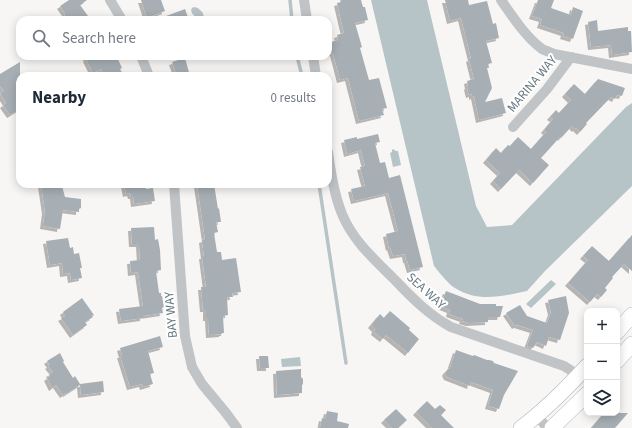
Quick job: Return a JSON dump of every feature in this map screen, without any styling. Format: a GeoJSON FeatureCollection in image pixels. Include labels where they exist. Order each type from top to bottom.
{"type":"FeatureCollection","features":[{"type":"Feature","properties":{"kind":"main road"},"geometry":{"type":"LineString","coordinates":[[620,329],[632,315]]}},
{"type":"Feature","properties":{"kind":"main road"},"geometry":{"type":"LineString","coordinates":[[620,358],[632,344]]}},
{"type":"Feature","properties":{"kind":"main road"},"geometry":{"type":"LineString","coordinates":[[521,428],[537,415],[583,370]]}},
{"type":"Feature","properties":{"kind":"main road"},"geometry":{"type":"LineString","coordinates":[[552,428],[584,397]]}},
{"type":"Feature","properties":{"kind":"street"},"geometry":{"type":"LineString","coordinates":[[110,0],[120,16]]}},
{"type":"Feature","properties":{"kind":"street"},"geometry":{"type":"LineString","coordinates":[[304,0],[306,16]]}},
{"type":"Feature","properties":{"kind":"street"},"geometry":{"type":"LineString","coordinates":[[501,0],[520,27],[543,50],[554,54],[632,69]]}},
{"type":"Feature","properties":{"kind":"street","name":"MARINA WAY"},"geometry":{"type":"LineString","coordinates":[[513,127],[547,89],[571,57]]}},
{"type":"Feature","properties":{"kind":"street"},"geometry":{"type":"LineString","coordinates":[[143,60],[147,72]]}},
{"type":"Feature","properties":{"kind":"street"},"geometry":{"type":"LineString","coordinates":[[314,60],[315,72]]}},
{"type":"Feature","properties":{"kind":"street","name":"SEA WAY"},"geometry":{"type":"LineString","coordinates":[[332,174],[336,196],[342,214],[350,230],[371,257],[426,311],[451,327],[564,366],[583,370]]}},
{"type":"Feature","properties":{"kind":"street","name":"BAY WAY"},"geometry":{"type":"LineString","coordinates":[[174,188],[185,336],[192,367],[202,384],[226,413],[236,428]]}},
{"type":"Feature","properties":{"kind":"street"},"geometry":{"type":"LineString","coordinates":[[537,415],[547,428]]}},
{"type":"Feature","properties":{"kind":"shaded area"},"geometry":{"type":"Polygon","coordinates":[[[371,0],[427,0],[476,206],[487,227],[512,225],[626,107],[632,103],[632,186],[545,271],[527,291],[491,297],[473,296],[452,286],[434,266],[371,0]]]}},
{"type":"Feature","properties":{"kind":"shaded area"},"geometry":{"type":"Polygon","coordinates":[[[192,8],[198,8],[203,13],[204,16],[193,15],[191,10],[192,8]]]}},
{"type":"Feature","properties":{"kind":"shaded area"},"geometry":{"type":"Polygon","coordinates":[[[393,149],[398,151],[401,165],[393,167],[390,153],[393,149]]]}},
{"type":"Feature","properties":{"kind":"shaded area"},"geometry":{"type":"Polygon","coordinates":[[[551,280],[556,284],[531,308],[526,304],[551,280]]]}},
{"type":"Feature","properties":{"kind":"shaded area"},"geometry":{"type":"Polygon","coordinates":[[[300,357],[301,366],[282,367],[281,359],[300,357]]]}},
{"type":"Feature","properties":{"kind":"building"},"geometry":{"type":"Polygon","coordinates":[[[69,0],[87,0],[80,5],[88,16],[65,16],[60,6],[69,0]]]}},
{"type":"Feature","properties":{"kind":"building"},"geometry":{"type":"Polygon","coordinates":[[[141,0],[161,0],[165,11],[152,16],[146,16],[141,0]]]}},
{"type":"Feature","properties":{"kind":"building"},"geometry":{"type":"Polygon","coordinates":[[[340,0],[361,0],[363,7],[365,7],[368,20],[355,23],[369,80],[379,78],[387,108],[382,109],[384,115],[359,121],[348,78],[340,80],[332,53],[332,42],[338,40],[337,35],[344,33],[337,3],[341,2],[340,0]]]}},
{"type":"Feature","properties":{"kind":"building"},"geometry":{"type":"Polygon","coordinates":[[[445,0],[468,0],[469,5],[487,1],[493,24],[496,23],[499,38],[486,41],[492,63],[488,64],[489,68],[487,68],[492,88],[485,102],[502,98],[506,113],[479,120],[474,96],[472,97],[472,94],[469,95],[467,87],[467,81],[474,79],[469,59],[471,58],[461,18],[450,21],[445,0]]]}},
{"type":"Feature","properties":{"kind":"building"},"geometry":{"type":"Polygon","coordinates":[[[538,0],[554,0],[551,8],[571,15],[573,7],[583,11],[573,39],[563,36],[564,33],[540,25],[542,19],[532,16],[538,0]]]}},
{"type":"Feature","properties":{"kind":"building"},"geometry":{"type":"Polygon","coordinates":[[[185,9],[188,16],[166,16],[185,9]]]}},
{"type":"Feature","properties":{"kind":"building"},"geometry":{"type":"Polygon","coordinates":[[[597,20],[598,31],[628,27],[628,31],[631,31],[632,52],[612,55],[611,45],[591,47],[588,22],[597,20]]]}},
{"type":"Feature","properties":{"kind":"building"},"geometry":{"type":"Polygon","coordinates":[[[86,60],[118,60],[122,68],[120,69],[122,72],[102,72],[101,69],[92,72],[86,60]]]}},
{"type":"Feature","properties":{"kind":"building"},"geometry":{"type":"Polygon","coordinates":[[[186,60],[189,72],[176,72],[172,62],[186,60]]]}},
{"type":"Feature","properties":{"kind":"building"},"geometry":{"type":"Polygon","coordinates":[[[20,62],[20,72],[16,72],[16,111],[10,115],[3,105],[6,103],[0,93],[4,91],[0,86],[0,74],[20,62]]]}},
{"type":"Feature","properties":{"kind":"building"},"geometry":{"type":"Polygon","coordinates":[[[598,79],[625,88],[622,96],[617,95],[615,99],[611,97],[586,123],[587,124],[580,132],[572,126],[561,138],[560,137],[541,158],[549,165],[533,183],[519,170],[501,189],[493,181],[500,173],[486,160],[496,148],[501,153],[518,137],[531,149],[546,132],[544,130],[553,119],[550,117],[556,110],[559,113],[571,100],[565,94],[574,84],[585,94],[598,79]]]}},
{"type":"Feature","properties":{"kind":"building"},"geometry":{"type":"Polygon","coordinates":[[[378,134],[380,142],[375,143],[380,163],[385,162],[389,178],[400,175],[423,267],[410,270],[405,254],[393,256],[390,247],[389,248],[386,234],[398,231],[388,193],[354,201],[351,189],[365,186],[360,167],[365,166],[361,150],[347,154],[344,140],[357,137],[357,139],[378,134]]]}},
{"type":"Feature","properties":{"kind":"building"},"geometry":{"type":"Polygon","coordinates":[[[42,188],[63,188],[65,197],[81,199],[81,208],[79,209],[79,212],[63,210],[60,229],[43,226],[45,211],[42,188]]]}},
{"type":"Feature","properties":{"kind":"building"},"geometry":{"type":"Polygon","coordinates":[[[125,188],[153,188],[155,201],[134,204],[133,196],[131,196],[130,193],[126,194],[125,188]]]}},
{"type":"Feature","properties":{"kind":"building"},"geometry":{"type":"Polygon","coordinates":[[[198,188],[215,188],[221,222],[216,222],[218,232],[214,233],[217,252],[221,252],[222,260],[236,258],[241,292],[232,293],[233,297],[227,297],[228,315],[223,316],[224,333],[222,334],[209,335],[206,309],[203,309],[201,287],[206,287],[202,256],[204,256],[202,240],[205,239],[198,188]]]}},
{"type":"Feature","properties":{"kind":"building"},"geometry":{"type":"Polygon","coordinates":[[[154,227],[155,240],[158,239],[160,250],[161,270],[156,271],[159,293],[161,293],[164,307],[162,308],[163,313],[121,321],[119,309],[143,306],[138,272],[131,273],[130,261],[140,260],[139,244],[132,244],[131,228],[154,227]]]}},
{"type":"Feature","properties":{"kind":"building"},"geometry":{"type":"Polygon","coordinates":[[[632,235],[632,271],[624,264],[612,277],[613,278],[605,288],[607,290],[601,297],[597,294],[590,302],[568,283],[588,260],[583,256],[592,246],[609,261],[632,235]]]}},
{"type":"Feature","properties":{"kind":"building"},"geometry":{"type":"Polygon","coordinates":[[[68,238],[70,248],[73,247],[74,254],[79,253],[82,278],[71,280],[70,273],[63,274],[62,263],[50,265],[46,241],[68,238]]]}},
{"type":"Feature","properties":{"kind":"building"},"geometry":{"type":"Polygon","coordinates":[[[446,291],[480,304],[496,304],[496,306],[503,306],[500,317],[488,317],[488,322],[469,323],[462,321],[463,319],[449,314],[450,310],[440,306],[446,291]]]}},
{"type":"Feature","properties":{"kind":"building"},"geometry":{"type":"Polygon","coordinates":[[[566,296],[569,313],[560,340],[549,337],[546,346],[537,342],[533,348],[527,346],[533,330],[517,325],[515,326],[506,313],[520,305],[527,316],[547,323],[551,312],[548,300],[566,296]]]}},
{"type":"Feature","properties":{"kind":"building"},"geometry":{"type":"Polygon","coordinates":[[[82,298],[94,315],[85,322],[87,325],[73,335],[61,318],[65,316],[63,312],[82,298]]]}},
{"type":"Feature","properties":{"kind":"building"},"geometry":{"type":"Polygon","coordinates":[[[390,311],[410,328],[409,330],[419,339],[408,353],[386,335],[383,339],[374,332],[375,329],[371,325],[380,314],[384,318],[390,311]]]}},
{"type":"Feature","properties":{"kind":"building"},"geometry":{"type":"Polygon","coordinates":[[[160,336],[163,347],[148,351],[154,373],[150,374],[153,384],[143,387],[142,384],[130,387],[120,355],[122,355],[120,348],[160,336]]]}},
{"type":"Feature","properties":{"kind":"building"},"geometry":{"type":"Polygon","coordinates":[[[456,350],[493,361],[494,363],[518,371],[504,395],[499,409],[488,406],[493,390],[471,382],[470,386],[447,377],[445,373],[450,368],[456,350]]]}},
{"type":"Feature","properties":{"kind":"building"},"geometry":{"type":"Polygon","coordinates":[[[60,353],[64,361],[63,362],[73,378],[75,376],[80,384],[103,381],[104,392],[81,395],[80,385],[63,395],[56,385],[52,388],[47,378],[50,376],[49,374],[53,372],[48,366],[50,365],[47,361],[60,353]]]}},
{"type":"Feature","properties":{"kind":"building"},"geometry":{"type":"Polygon","coordinates":[[[259,356],[268,356],[269,368],[260,368],[259,356]]]}},
{"type":"Feature","properties":{"kind":"building"},"geometry":{"type":"Polygon","coordinates":[[[301,369],[301,377],[303,379],[302,393],[277,395],[276,371],[301,369]]]}},
{"type":"Feature","properties":{"kind":"building"},"geometry":{"type":"Polygon","coordinates":[[[427,401],[435,409],[440,405],[446,410],[441,415],[454,428],[432,428],[416,412],[427,401]]]}},
{"type":"Feature","properties":{"kind":"building"},"geometry":{"type":"Polygon","coordinates":[[[396,409],[407,420],[398,428],[392,428],[384,420],[396,409]]]}},
{"type":"Feature","properties":{"kind":"building"},"geometry":{"type":"Polygon","coordinates":[[[327,411],[338,413],[337,421],[349,424],[348,428],[320,428],[322,418],[325,419],[327,411]]]}},
{"type":"Feature","properties":{"kind":"building"},"geometry":{"type":"Polygon","coordinates":[[[620,413],[628,413],[615,428],[591,428],[601,416],[620,416],[620,413]]]}},
{"type":"Feature","properties":{"kind":"waterway"},"geometry":{"type":"LineString","coordinates":[[290,0],[292,16]]}},
{"type":"Feature","properties":{"kind":"waterway"},"geometry":{"type":"LineString","coordinates":[[298,60],[301,72]]}},
{"type":"Feature","properties":{"kind":"waterway"},"geometry":{"type":"LineString","coordinates":[[320,188],[346,363]]}}]}
